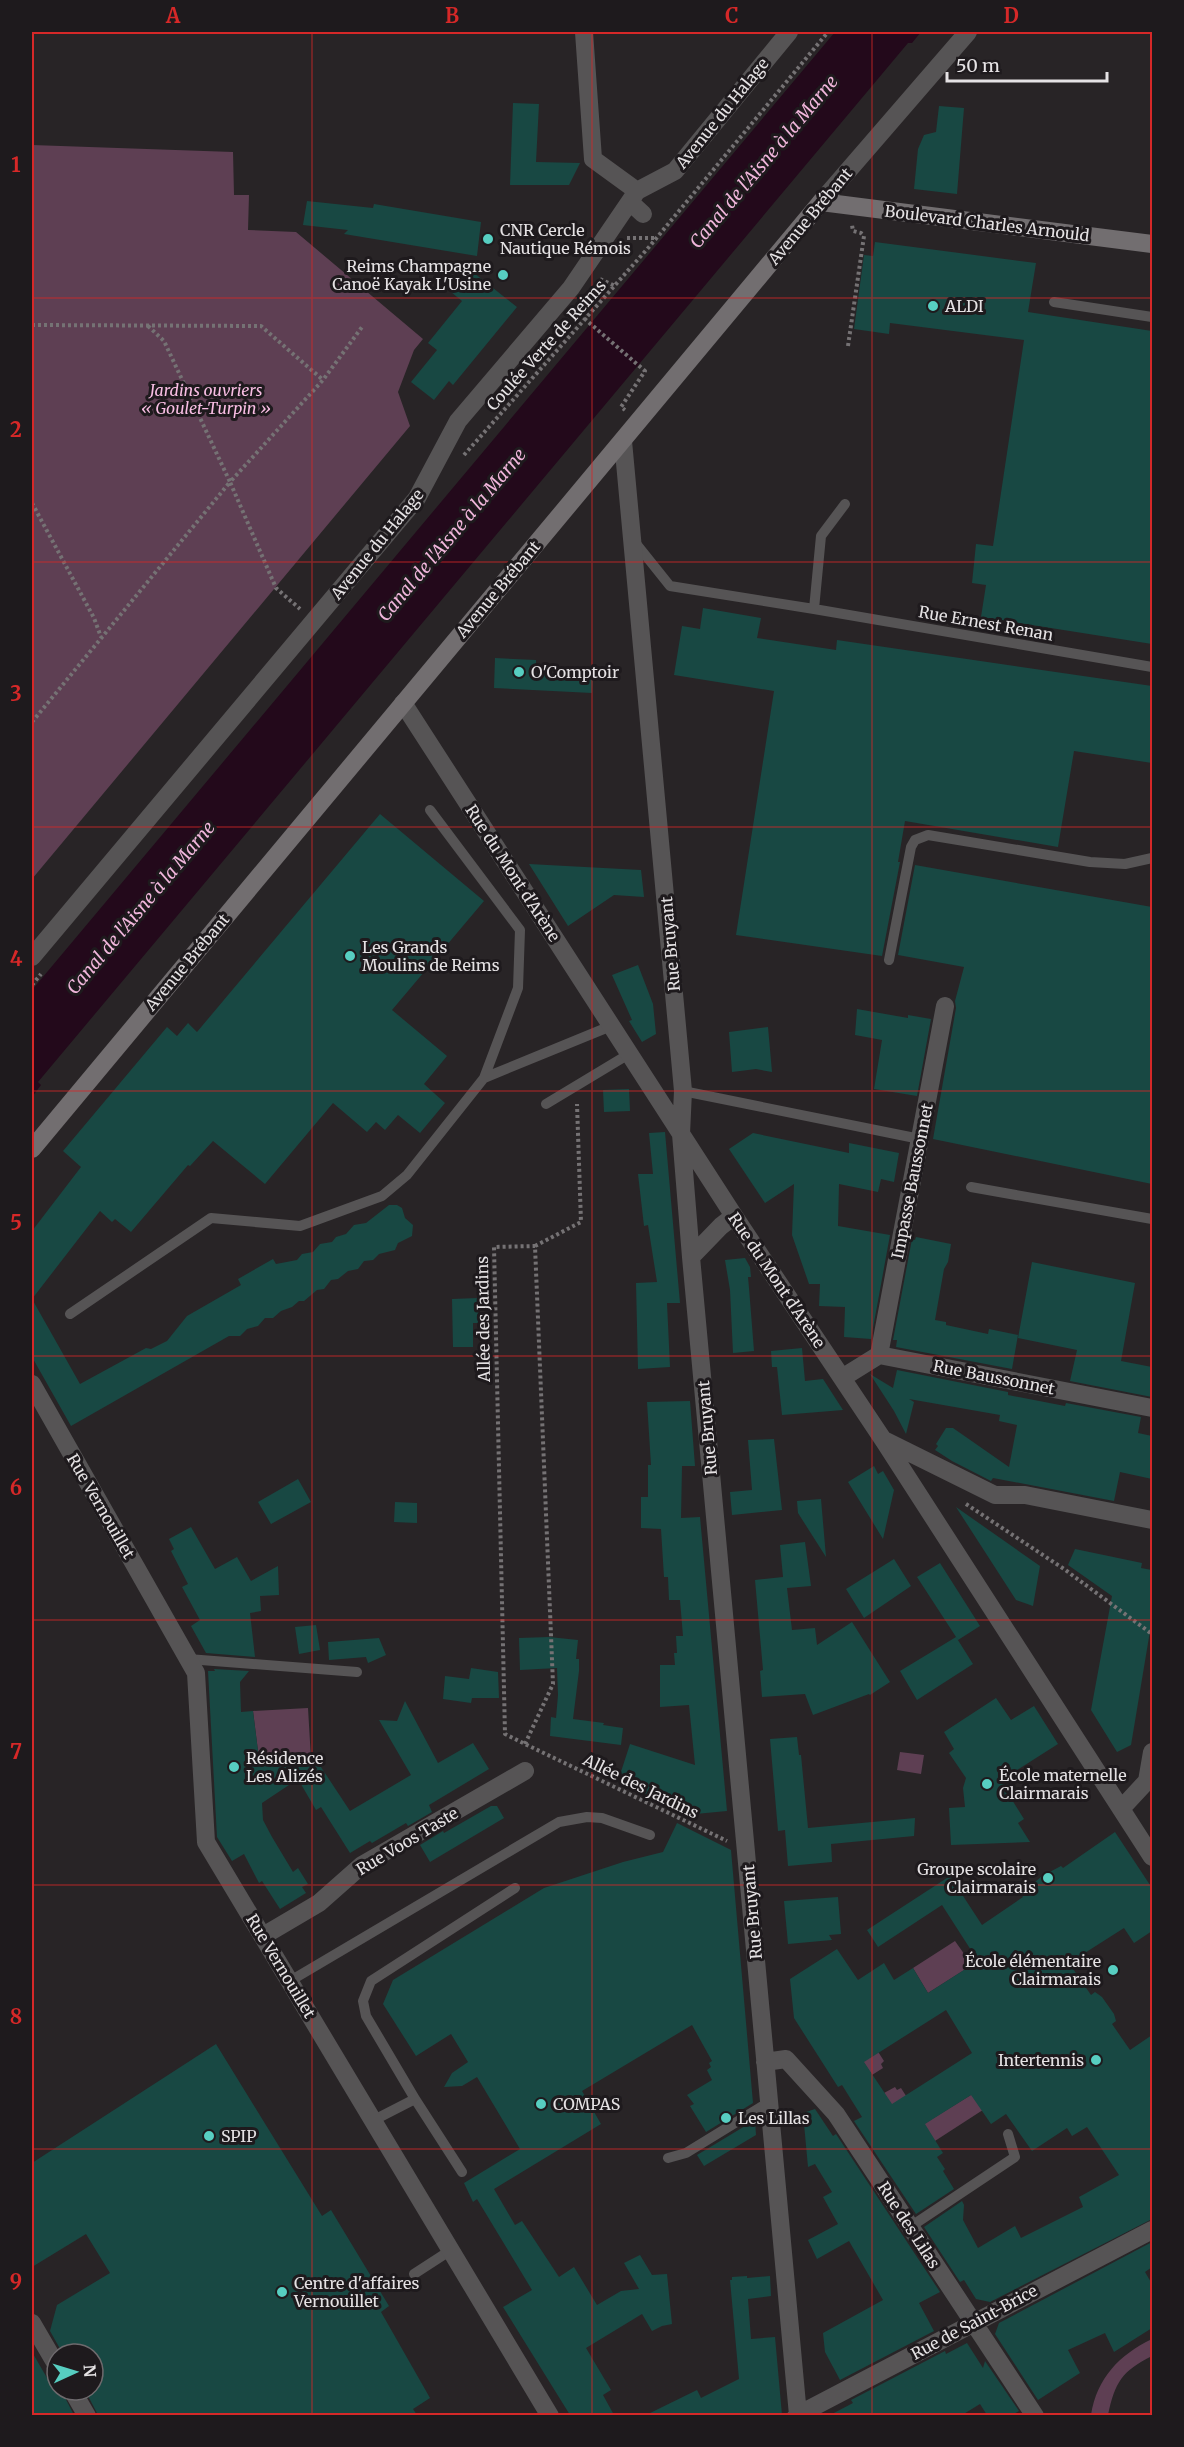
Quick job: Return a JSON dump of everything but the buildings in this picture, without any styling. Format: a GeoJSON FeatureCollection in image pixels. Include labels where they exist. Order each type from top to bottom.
{"type":"FeatureCollection","features":[{"type":"Feature","properties":{"kind":"main road","name":"Boulevard Charles Arnould"},"geometry":{"type":"LineString","coordinates":[[821,202],[1152,244]]}},
{"type":"Feature","properties":{"kind":"main road","name":"Avenue Brébant"},"geometry":{"type":"LineString","coordinates":[[32,1149],[821,202]]}},
{"type":"Feature","properties":{"kind":"street"},"geometry":{"type":"LineString","coordinates":[[584,32],[593,159],[637,203]]}},
{"type":"Feature","properties":{"kind":"street","name":"Avenue du Halage"},"geometry":{"type":"LineString","coordinates":[[32,957],[38,943],[417,498],[458,421],[602,253],[637,203],[675,171],[789,32]]}},
{"type":"Feature","properties":{"kind":"street","name":"Avenue Brébant"},"geometry":{"type":"LineString","coordinates":[[821,202],[968,32]]}},
{"type":"Feature","properties":{"kind":"street","name":"Rue Bruyant"},"geometry":{"type":"LineString","coordinates":[[623,441],[683,1091],[681,1134],[797,2415]]}},
{"type":"Feature","properties":{"kind":"street","name":"Rue du Mont d'Arène"},"geometry":{"type":"LineString","coordinates":[[403,702],[734,1216],[884,1441],[1152,1857]]}},
{"type":"Feature","properties":{"kind":"street","name":"Impasse Baussonnet"},"geometry":{"type":"LineString","coordinates":[[879,1355],[945,1006]]}},
{"type":"Feature","properties":{"kind":"street"},"geometry":{"type":"LineString","coordinates":[[692,1257],[721,1226],[734,1216]]}},
{"type":"Feature","properties":{"kind":"street"},"geometry":{"type":"LineString","coordinates":[[842,1378],[879,1355]]}},
{"type":"Feature","properties":{"kind":"street","name":"Rue Baussonnet"},"geometry":{"type":"LineString","coordinates":[[879,1355],[1152,1408]]}},
{"type":"Feature","properties":{"kind":"street","name":"Rue Vernouillet"},"geometry":{"type":"LineString","coordinates":[[32,1384],[196,1673],[206,1842],[550,2415]]}},
{"type":"Feature","properties":{"kind":"street"},"geometry":{"type":"LineString","coordinates":[[884,1441],[994,1495],[1025,1495],[1152,1520]]}},
{"type":"Feature","properties":{"kind":"street"},"geometry":{"type":"LineString","coordinates":[[1121,1809],[1150,1776],[1152,1752]]}},
{"type":"Feature","properties":{"kind":"street","name":"Rue Voos Taste"},"geometry":{"type":"LineString","coordinates":[[263,1936],[319,1903],[362,1865],[525,1771]]}},
{"type":"Feature","properties":{"kind":"street","name":"Rue des Lilas"},"geometry":{"type":"LineString","coordinates":[[765,2062],[786,2059],[836,2114],[1035,2415]]}},
{"type":"Feature","properties":{"kind":"street","name":"Rue de Saint-Brice"},"geometry":{"type":"LineString","coordinates":[[797,2415],[1152,2230]]}},
{"type":"Feature","properties":{"kind":"street"},"geometry":{"type":"LineString","coordinates":[[32,2323],[45,2345]]}},
{"type":"Feature","properties":{"kind":"street"},"geometry":{"type":"LineString","coordinates":[[79,2402],[87,2415]]}},
{"type":"Feature","properties":{"kind":"lane"},"geometry":{"type":"LineString","coordinates":[[1054,302],[1152,317]]}},
{"type":"Feature","properties":{"kind":"lane"},"geometry":{"type":"LineString","coordinates":[[814,609],[822,536],[845,504]]}},
{"type":"Feature","properties":{"kind":"lane","name":"Rue Ernest Renan"},"geometry":{"type":"LineString","coordinates":[[632,538],[670,586],[1152,667]]}},
{"type":"Feature","properties":{"kind":"lane"},"geometry":{"type":"LineString","coordinates":[[70,1314],[211,1218],[300,1226],[382,1196],[407,1175],[484,1078],[518,988],[520,930],[430,810]]}},
{"type":"Feature","properties":{"kind":"lane"},"geometry":{"type":"LineString","coordinates":[[889,960],[911,848],[915,840],[928,835],[1090,862],[1125,864],[1152,858]]}},
{"type":"Feature","properties":{"kind":"lane"},"geometry":{"type":"LineString","coordinates":[[484,1078],[611,1026]]}},
{"type":"Feature","properties":{"kind":"lane"},"geometry":{"type":"LineString","coordinates":[[546,1104],[629,1054]]}},
{"type":"Feature","properties":{"kind":"lane"},"geometry":{"type":"LineString","coordinates":[[683,1091],[920,1139]]}},
{"type":"Feature","properties":{"kind":"lane"},"geometry":{"type":"LineString","coordinates":[[971,1187],[1152,1220]]}},
{"type":"Feature","properties":{"kind":"lane"},"geometry":{"type":"LineString","coordinates":[[188,1659],[357,1672]]}},
{"type":"Feature","properties":{"kind":"lane"},"geometry":{"type":"LineString","coordinates":[[290,1981],[559,1822],[587,1817],[602,1818],[650,1835]]}},
{"type":"Feature","properties":{"kind":"lane"},"geometry":{"type":"LineString","coordinates":[[462,2172],[366,2016],[363,2001],[371,1981],[515,1888]]}},
{"type":"Feature","properties":{"kind":"lane"},"geometry":{"type":"LineString","coordinates":[[374,2120],[415,2098]]}},
{"type":"Feature","properties":{"kind":"lane"},"geometry":{"type":"LineString","coordinates":[[669,2157],[686,2154],[768,2102]]}},
{"type":"Feature","properties":{"kind":"lane"},"geometry":{"type":"LineString","coordinates":[[910,2228],[1015,2157],[1008,2134]]}},
{"type":"Feature","properties":{"kind":"lane"},"geometry":{"type":"LineString","coordinates":[[414,2274],[451,2250]]}},
{"type":"Feature","properties":{"kind":"path","name":"Coulée Verte de Reims"},"geometry":{"type":"LineString","coordinates":[[458,462],[649,247],[828,32]]}},
{"type":"Feature","properties":{"kind":"path"},"geometry":{"type":"LineString","coordinates":[[848,346],[864,236],[853,231],[852,226],[858,207]]}},
{"type":"Feature","properties":{"kind":"path"},"geometry":{"type":"LineString","coordinates":[[592,286],[597,278]]}},
{"type":"Feature","properties":{"kind":"path"},"geometry":{"type":"LineString","coordinates":[[583,304],[578,313],[645,371],[626,400]]}},
{"type":"Feature","properties":{"kind":"path"},"geometry":{"type":"LineString","coordinates":[[32,326],[261,326],[323,380]]}},
{"type":"Feature","properties":{"kind":"path"},"geometry":{"type":"LineString","coordinates":[[147,326],[164,341],[230,482],[276,588],[314,621]]}},
{"type":"Feature","properties":{"kind":"path"},"geometry":{"type":"LineString","coordinates":[[32,722],[230,482],[323,380],[362,327]]}},
{"type":"Feature","properties":{"kind":"path"},"geometry":{"type":"LineString","coordinates":[[32,504],[94,618],[101,637]]}},
{"type":"Feature","properties":{"kind":"path"},"geometry":{"type":"LineString","coordinates":[[525,1744],[553,1684],[535,1246],[581,1222],[576,1086]]}},
{"type":"Feature","properties":{"kind":"path","name":"Allée des Jardins"},"geometry":{"type":"LineString","coordinates":[[535,1246],[494,1247],[505,1734],[746,1850]]}},
{"type":"Feature","properties":{"kind":"path"},"geometry":{"type":"LineString","coordinates":[[965,1504],[1064,1569],[1152,1634]]}},
{"type":"Feature","properties":{"kind":"green space","name":"Jardins ouvriers « Goulet-Turpin »"},"geometry":{"type":"Polygon","coordinates":[[[32,145],[233,152],[234,195],[249,195],[248,230],[296,232],[423,339],[414,350],[398,392],[410,426],[32,879],[32,145]]]}},
{"type":"Feature","properties":{"kind":"green space"},"geometry":{"type":"Polygon","coordinates":[[[308,1708],[311,1759],[259,1759],[253,1711],[308,1708]]]}},
{"type":"Feature","properties":{"kind":"green space"},"geometry":{"type":"Polygon","coordinates":[[[900,1752],[924,1755],[921,1774],[897,1770],[900,1752]]]}},
{"type":"Feature","properties":{"kind":"green space"},"geometry":{"type":"Polygon","coordinates":[[[955,1941],[972,1965],[928,1993],[913,1968],[955,1941]]]}},
{"type":"Feature","properties":{"kind":"green space"},"geometry":{"type":"Polygon","coordinates":[[[850,2008],[884,2061],[881,2064],[883,2068],[872,2075],[835,2018],[850,2008]]]}},
{"type":"Feature","properties":{"kind":"green space"},"geometry":{"type":"Polygon","coordinates":[[[895,2087],[897,2090],[901,2088],[924,2124],[979,2090],[989,2106],[921,2150],[884,2093],[895,2087]]]}},
{"type":"Feature","properties":{"kind":"green space"},"geometry":{"type":"Polygon","coordinates":[[[1152,2339],[1152,2356],[1133,2367],[1121,2379],[1108,2415],[1091,2415],[1098,2390],[1111,2369],[1129,2352],[1152,2339]]]}},
{"type":"Feature","properties":{"kind":"water","name":"Canal de l'Aisne à la Marne"},"geometry":{"type":"Polygon","coordinates":[[[835,32],[921,32],[912,43],[908,43],[38,1082],[41,1085],[32,1097],[32,990],[835,32]]]}},
{"type":"Feature","properties":{"kind":"place","name":"CNR Cercle Nautique Rémois"},"geometry":{"type":"Point","coordinates":[488,239]}},
{"type":"Feature","properties":{"kind":"place","name":"Reims Champagne Canoë Kayak L'Usine"},"geometry":{"type":"Point","coordinates":[503,275]}},
{"type":"Feature","properties":{"kind":"place","name":"ALDI"},"geometry":{"type":"Point","coordinates":[933,306]}},
{"type":"Feature","properties":{"kind":"place","name":"O'Comptoir"},"geometry":{"type":"Point","coordinates":[519,672]}},
{"type":"Feature","properties":{"kind":"place","name":"Les Grands Moulins de Reims"},"geometry":{"type":"Point","coordinates":[350,956]}},
{"type":"Feature","properties":{"kind":"place","name":"Résidence Les Alizés"},"geometry":{"type":"Point","coordinates":[234,1767]}},
{"type":"Feature","properties":{"kind":"place","name":"École maternelle Clairmarais"},"geometry":{"type":"Point","coordinates":[987,1784]}},
{"type":"Feature","properties":{"kind":"place","name":"Groupe scolaire Clairmarais"},"geometry":{"type":"Point","coordinates":[1048,1878]}},
{"type":"Feature","properties":{"kind":"place","name":"École élémentaire Clairmarais"},"geometry":{"type":"Point","coordinates":[1113,1970]}},
{"type":"Feature","properties":{"kind":"place","name":"Intertennis"},"geometry":{"type":"Point","coordinates":[1096,2060]}},
{"type":"Feature","properties":{"kind":"place","name":"COMPAS"},"geometry":{"type":"Point","coordinates":[541,2104]}},
{"type":"Feature","properties":{"kind":"place","name":"Les Lillas"},"geometry":{"type":"Point","coordinates":[726,2118]}},
{"type":"Feature","properties":{"kind":"place","name":"SPIP"},"geometry":{"type":"Point","coordinates":[209,2136]}},
{"type":"Feature","properties":{"kind":"place","name":"Centre d'affaires Vernouillet"},"geometry":{"type":"Point","coordinates":[282,2292]}}]}
